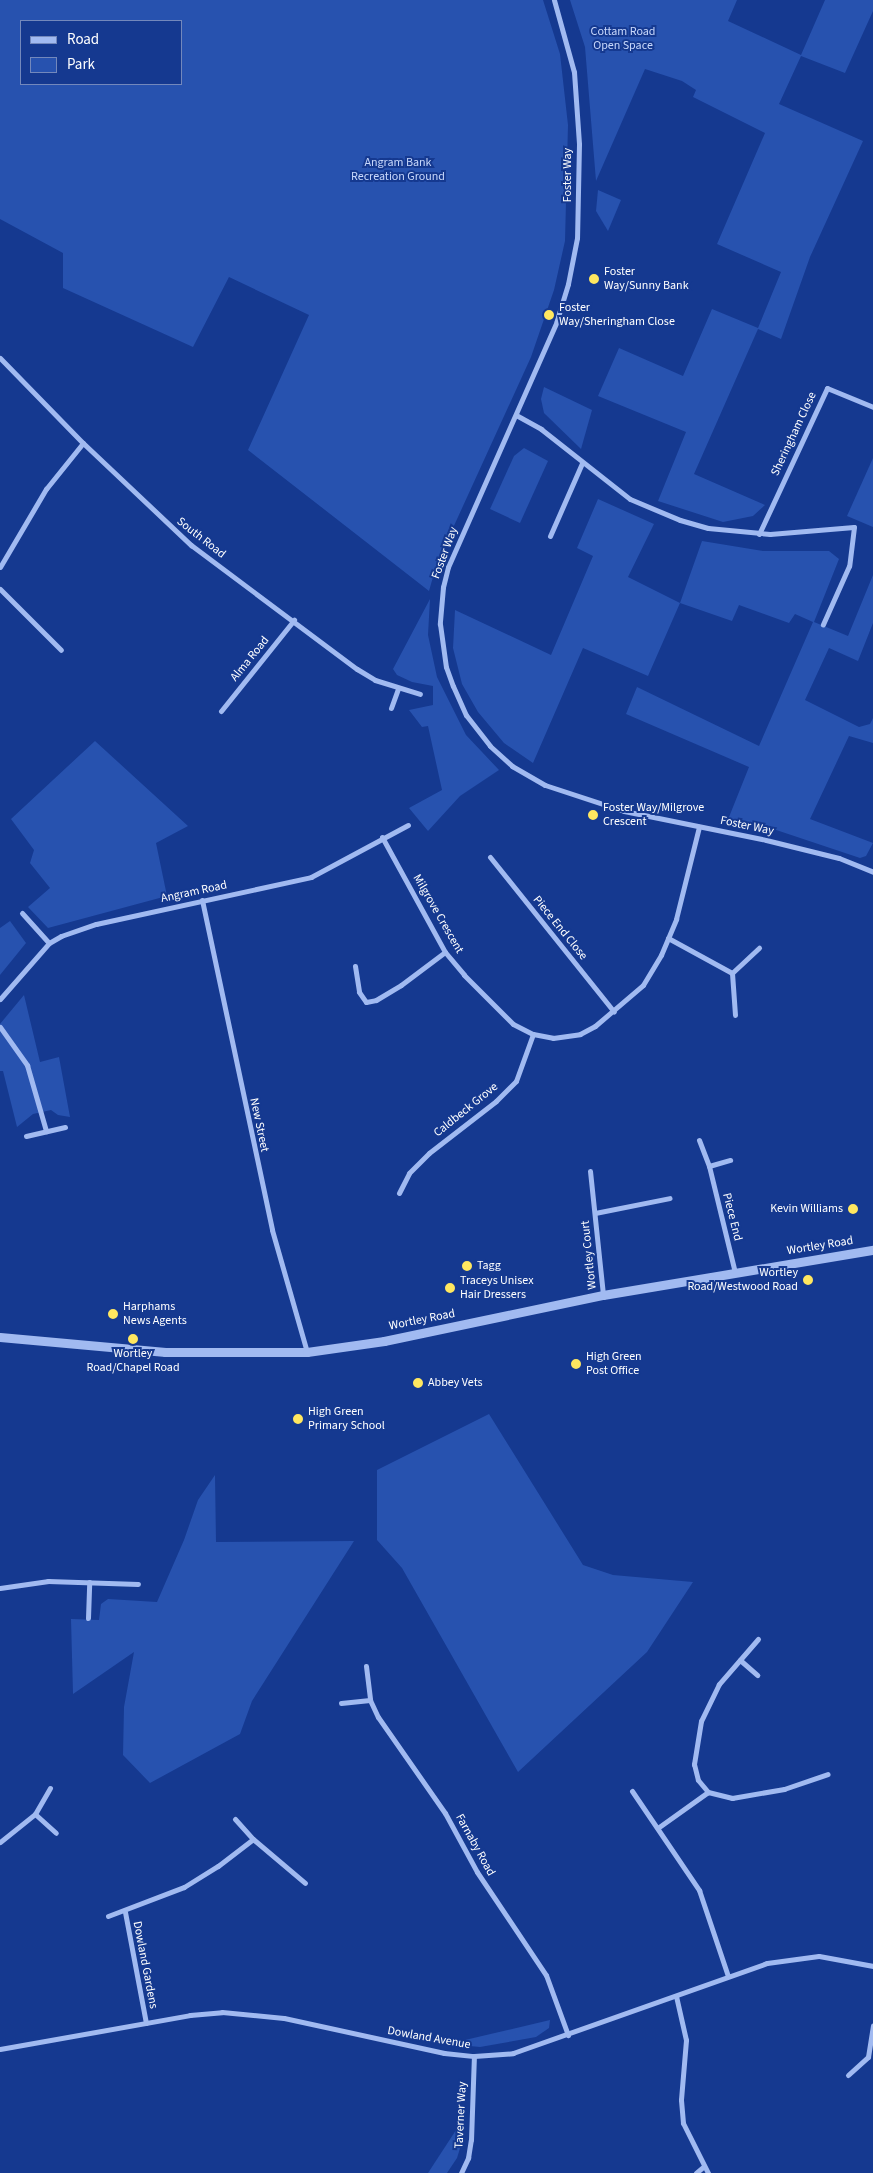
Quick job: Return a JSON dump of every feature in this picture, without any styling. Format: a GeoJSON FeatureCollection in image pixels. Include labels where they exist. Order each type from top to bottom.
{"type":"FeatureCollection","features":[{"type":"Feature","properties":{"kind":"street","name":"Foster Way"},"geometry":{"type":"LineString","coordinates":[[554,0],[574,72],[578,144],[577,238],[558,318],[454,552],[443,587],[442,648],[458,701],[474,727],[502,758],[546,785],[608,807],[830,856],[873,872]]}},
{"type":"Feature","properties":{"kind":"street","name":"South Road"},"geometry":{"type":"LineString","coordinates":[[0,358],[83,443],[191,545],[294,620],[357,669],[398,689],[420,694]]}},
{"type":"Feature","properties":{"kind":"street","name":"Sheringham Close"},"geometry":{"type":"LineString","coordinates":[[759,534],[827,388],[873,407]]}},
{"type":"Feature","properties":{"kind":"street"},"geometry":{"type":"LineString","coordinates":[[516,415],[541,429],[630,499],[653,510],[708,528],[759,534],[854,527],[849,566],[823,624]]}},
{"type":"Feature","properties":{"kind":"street"},"geometry":{"type":"LineString","coordinates":[[0,567],[46,489],[83,443]]}},
{"type":"Feature","properties":{"kind":"street"},"geometry":{"type":"LineString","coordinates":[[550,536],[582,463]]}},
{"type":"Feature","properties":{"kind":"street"},"geometry":{"type":"LineString","coordinates":[[0,589],[61,650]]}},
{"type":"Feature","properties":{"kind":"street","name":"Alma Road"},"geometry":{"type":"LineString","coordinates":[[221,711],[294,620]]}},
{"type":"Feature","properties":{"kind":"street"},"geometry":{"type":"LineString","coordinates":[[391,708],[398,689]]}},
{"type":"Feature","properties":{"kind":"street","name":"Angram Road"},"geometry":{"type":"LineString","coordinates":[[0,1000],[49,943],[96,924],[311,877],[330,869],[382,837],[408,825]]}},
{"type":"Feature","properties":{"kind":"street","name":"Milgrove Crescent"},"geometry":{"type":"LineString","coordinates":[[382,837],[445,952],[488,1002],[513,1024],[532,1034],[553,1038],[580,1034],[614,1012],[642,985],[668,938],[689,875],[699,827]]}},
{"type":"Feature","properties":{"kind":"street","name":"Piece End Close"},"geometry":{"type":"LineString","coordinates":[[490,857],[614,1012]]}},
{"type":"Feature","properties":{"kind":"street","name":"New Street"},"geometry":{"type":"LineString","coordinates":[[202,900],[272,1230],[307,1352]]}},
{"type":"Feature","properties":{"kind":"street"},"geometry":{"type":"LineString","coordinates":[[22,913],[49,943]]}},
{"type":"Feature","properties":{"kind":"street"},"geometry":{"type":"LineString","coordinates":[[668,938],[732,973]]}},
{"type":"Feature","properties":{"kind":"street"},"geometry":{"type":"LineString","coordinates":[[732,973],[759,948]]}},
{"type":"Feature","properties":{"kind":"street"},"geometry":{"type":"LineString","coordinates":[[355,966],[358,992],[366,1002],[376,1000],[401,985],[445,952]]}},
{"type":"Feature","properties":{"kind":"street"},"geometry":{"type":"LineString","coordinates":[[732,973],[735,1015]]}},
{"type":"Feature","properties":{"kind":"street"},"geometry":{"type":"LineString","coordinates":[[0,1027],[27,1065],[46,1131]]}},
{"type":"Feature","properties":{"kind":"street","name":"Caldbeck Grove"},"geometry":{"type":"LineString","coordinates":[[399,1193],[409,1173],[428,1153],[496,1101],[516,1081],[532,1034]]}},
{"type":"Feature","properties":{"kind":"street"},"geometry":{"type":"LineString","coordinates":[[26,1136],[64,1127]]}},
{"type":"Feature","properties":{"kind":"street","name":"Piece End"},"geometry":{"type":"LineString","coordinates":[[699,1140],[709,1166],[735,1273]]}},
{"type":"Feature","properties":{"kind":"street"},"geometry":{"type":"LineString","coordinates":[[709,1166],[730,1160]]}},
{"type":"Feature","properties":{"kind":"street","name":"Wortley Court"},"geometry":{"type":"LineString","coordinates":[[590,1171],[603,1295]]}},
{"type":"Feature","properties":{"kind":"street","name":"Wortley Court"},"geometry":{"type":"LineString","coordinates":[[595,1213],[670,1198]]}},
{"type":"Feature","properties":{"kind":"street","name":"Wortley Road"},"geometry":{"type":"LineString","coordinates":[[0,1337],[165,1352],[307,1352],[384,1340],[603,1295],[873,1250]]}},
{"type":"Feature","properties":{"kind":"street"},"geometry":{"type":"LineString","coordinates":[[0,1588],[28,1582],[138,1584]]}},
{"type":"Feature","properties":{"kind":"street"},"geometry":{"type":"LineString","coordinates":[[88,1618],[89,1582]]}},
{"type":"Feature","properties":{"kind":"street"},"geometry":{"type":"LineString","coordinates":[[758,1639],[720,1684],[701,1721],[694,1764],[698,1780],[708,1792],[725,1797],[757,1796],[828,1774]]}},
{"type":"Feature","properties":{"kind":"street"},"geometry":{"type":"LineString","coordinates":[[740,1660],[757,1675]]}},
{"type":"Feature","properties":{"kind":"street","name":"Farnaby Road"},"geometry":{"type":"LineString","coordinates":[[366,1666],[370,1700],[445,1813],[484,1883],[546,1976],[568,2035]]}},
{"type":"Feature","properties":{"kind":"street"},"geometry":{"type":"LineString","coordinates":[[341,1703],[370,1700]]}},
{"type":"Feature","properties":{"kind":"street"},"geometry":{"type":"LineString","coordinates":[[0,1842],[35,1814],[50,1788]]}},
{"type":"Feature","properties":{"kind":"street"},"geometry":{"type":"LineString","coordinates":[[632,1791],[659,1827],[699,1890],[728,1976]]}},
{"type":"Feature","properties":{"kind":"street"},"geometry":{"type":"LineString","coordinates":[[659,1827],[708,1792]]}},
{"type":"Feature","properties":{"kind":"street"},"geometry":{"type":"LineString","coordinates":[[35,1814],[56,1833]]}},
{"type":"Feature","properties":{"kind":"street"},"geometry":{"type":"LineString","coordinates":[[235,1819],[253,1839],[305,1883]]}},
{"type":"Feature","properties":{"kind":"street","name":"Dowland Gardens"},"geometry":{"type":"LineString","coordinates":[[108,1916],[125,1912],[184,1887],[218,1866],[253,1839]]}},
{"type":"Feature","properties":{"kind":"street","name":"Dowland Gardens"},"geometry":{"type":"LineString","coordinates":[[125,1912],[146,2023]]}},
{"type":"Feature","properties":{"kind":"street","name":"Dowland Avenue"},"geometry":{"type":"LineString","coordinates":[[0,2048],[190,2015],[254,2014],[444,2053],[474,2056],[513,2053],[568,2035],[728,1976],[794,1957],[838,1958],[873,1966]]}},
{"type":"Feature","properties":{"kind":"street"},"geometry":{"type":"LineString","coordinates":[[676,1996],[686,2040],[681,2100],[683,2124],[708,2173]]}},
{"type":"Feature","properties":{"kind":"street"},"geometry":{"type":"LineString","coordinates":[[848,2075],[868,2057],[873,2025]]}},
{"type":"Feature","properties":{"kind":"street","name":"Taverner Way"},"geometry":{"type":"LineString","coordinates":[[461,2173],[468,2158],[471,2140],[474,2056]]}},
{"type":"Feature","properties":{"kind":"street"},"geometry":{"type":"LineString","coordinates":[[868,2057],[873,2061]]}},
{"type":"Feature","properties":{"kind":"street"},"geometry":{"type":"LineString","coordinates":[[696,2173],[703,2166]]}},
{"type":"Feature","properties":{"kind":"green space","name":"Angram Bank Recreation Ground"},"geometry":{"type":"Polygon","coordinates":[[[0,0],[543,0],[560,54],[568,125],[565,241],[554,290],[531,357],[437,563],[429,591],[248,450],[309,315],[229,277],[193,347],[63,288],[63,253],[0,219],[0,0]]]}},
{"type":"Feature","properties":{"kind":"green space","name":"Cottam Road Open Space"},"geometry":{"type":"Polygon","coordinates":[[[570,0],[737,0],[728,21],[801,55],[825,0],[873,0],[873,11],[845,73],[801,56],[779,104],[863,141],[810,257],[781,339],[758,329],[694,474],[765,505],[753,516],[723,522],[658,501],[686,432],[598,396],[619,348],[683,376],[712,309],[758,328],[781,272],[717,244],[765,133],[693,97],[696,90],[682,81],[645,69],[596,181],[585,47],[570,0]]]}},
{"type":"Feature","properties":{"kind":"green space"},"geometry":{"type":"Polygon","coordinates":[[[598,190],[621,200],[608,231],[596,211],[598,190]]]}},
{"type":"Feature","properties":{"kind":"green space"},"geometry":{"type":"Polygon","coordinates":[[[544,387],[592,410],[581,449],[544,413],[541,399],[544,387]]]}},
{"type":"Feature","properties":{"kind":"green space"},"geometry":{"type":"Polygon","coordinates":[[[524,448],[548,461],[520,523],[490,509],[514,456],[524,448]]]}},
{"type":"Feature","properties":{"kind":"green space"},"geometry":{"type":"Polygon","coordinates":[[[873,458],[873,527],[847,516],[873,458]]]}},
{"type":"Feature","properties":{"kind":"green space"},"geometry":{"type":"Polygon","coordinates":[[[598,499],[654,524],[628,577],[680,603],[648,676],[583,648],[533,763],[504,743],[478,712],[462,684],[453,648],[455,610],[551,655],[593,556],[577,548],[598,499]]]}},
{"type":"Feature","properties":{"kind":"green space"},"geometry":{"type":"Polygon","coordinates":[[[702,541],[763,551],[829,551],[839,559],[814,622],[848,636],[873,575],[873,623],[858,661],[829,648],[805,700],[859,727],[870,724],[873,718],[873,743],[849,736],[810,819],[873,843],[866,856],[860,858],[755,823],[727,822],[749,767],[626,714],[637,687],[759,746],[813,622],[795,614],[789,623],[739,605],[732,621],[680,603],[702,541]]]}},
{"type":"Feature","properties":{"kind":"green space"},"geometry":{"type":"Polygon","coordinates":[[[430,599],[428,635],[437,677],[466,735],[499,770],[460,796],[428,831],[409,808],[442,790],[428,726],[422,727],[409,710],[433,705],[433,686],[412,682],[397,675],[393,669],[430,599]]]}},
{"type":"Feature","properties":{"kind":"green space"},"geometry":{"type":"Polygon","coordinates":[[[95,741],[188,826],[156,843],[167,896],[48,928],[28,907],[50,888],[30,863],[34,850],[11,819],[95,741]]]}},
{"type":"Feature","properties":{"kind":"green space"},"geometry":{"type":"Polygon","coordinates":[[[10,921],[26,943],[0,975],[0,928],[10,921]]]}},
{"type":"Feature","properties":{"kind":"green space"},"geometry":{"type":"Polygon","coordinates":[[[24,995],[40,1062],[59,1057],[70,1117],[58,1115],[51,1110],[33,1114],[17,1127],[3,1071],[0,1071],[0,1024],[24,995]]]}},
{"type":"Feature","properties":{"kind":"green space"},"geometry":{"type":"Polygon","coordinates":[[[489,1414],[583,1565],[613,1575],[693,1582],[647,1652],[518,1772],[402,1568],[377,1540],[377,1470],[489,1414]]]}},
{"type":"Feature","properties":{"kind":"green space"},"geometry":{"type":"Polygon","coordinates":[[[215,1475],[216,1542],[354,1541],[252,1701],[240,1734],[150,1783],[123,1755],[124,1707],[134,1652],[73,1694],[71,1619],[99,1620],[101,1604],[108,1599],[157,1602],[184,1540],[198,1500],[215,1475]]]}},
{"type":"Feature","properties":{"kind":"green space"},"geometry":{"type":"Polygon","coordinates":[[[550,2020],[549,2028],[536,2037],[480,2047],[448,2044],[550,2020]]]}},
{"type":"Feature","properties":{"kind":"green space"},"geometry":{"type":"Polygon","coordinates":[[[460,2124],[461,2145],[457,2158],[447,2173],[428,2173],[460,2124]]]}},
{"type":"Feature","properties":{"kind":"place","name":"Foster Way/Sunny Bank"},"geometry":{"type":"Point","coordinates":[594,279]}},
{"type":"Feature","properties":{"kind":"place","name":"Foster Way/Sheringham Close"},"geometry":{"type":"Point","coordinates":[549,315]}},
{"type":"Feature","properties":{"kind":"place","name":"Foster Way/Milgrove Crescent"},"geometry":{"type":"Point","coordinates":[593,815]}},
{"type":"Feature","properties":{"kind":"place","name":"Kevin Williams"},"geometry":{"type":"Point","coordinates":[853,1209]}},
{"type":"Feature","properties":{"kind":"place","name":"Tagg"},"geometry":{"type":"Point","coordinates":[467,1266]}},
{"type":"Feature","properties":{"kind":"place","name":"Wortley Road/Westwood Road"},"geometry":{"type":"Point","coordinates":[808,1280]}},
{"type":"Feature","properties":{"kind":"place","name":"Traceys Unisex Hair Dressers"},"geometry":{"type":"Point","coordinates":[450,1288]}},
{"type":"Feature","properties":{"kind":"place","name":"Harphams News Agents"},"geometry":{"type":"Point","coordinates":[113,1314]}},
{"type":"Feature","properties":{"kind":"place","name":"Wortley Road/Chapel Road"},"geometry":{"type":"Point","coordinates":[133,1339]}},
{"type":"Feature","properties":{"kind":"place","name":"High Green Post Office"},"geometry":{"type":"Point","coordinates":[576,1364]}},
{"type":"Feature","properties":{"kind":"place","name":"Abbey Vets"},"geometry":{"type":"Point","coordinates":[418,1383]}},
{"type":"Feature","properties":{"kind":"place","name":"High Green Primary School"},"geometry":{"type":"Point","coordinates":[298,1419]}}]}
